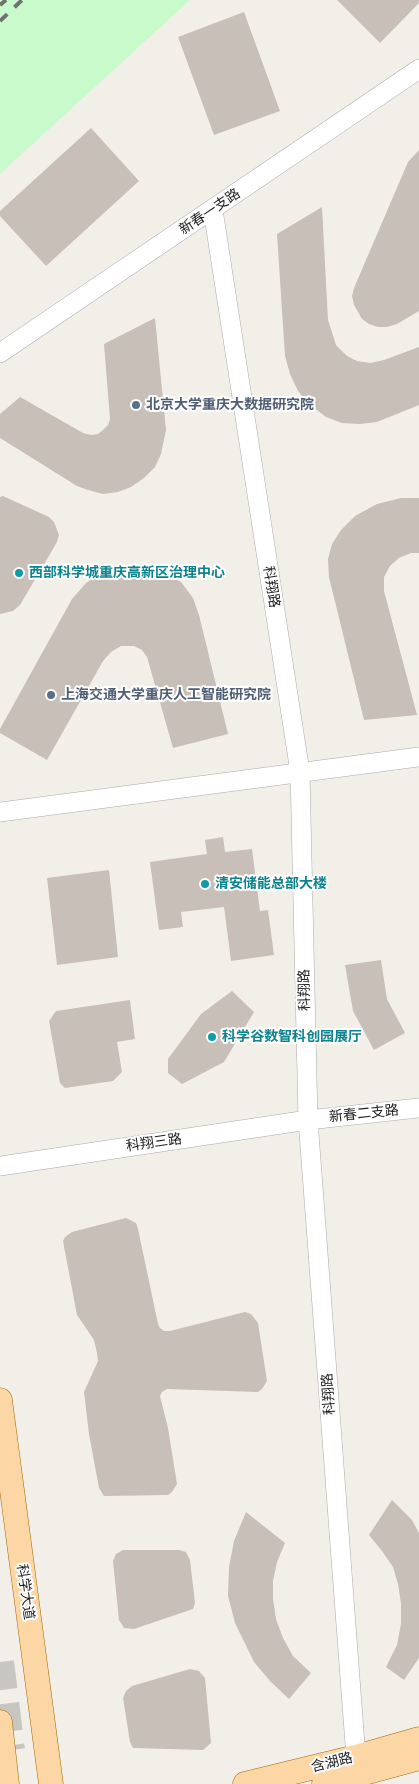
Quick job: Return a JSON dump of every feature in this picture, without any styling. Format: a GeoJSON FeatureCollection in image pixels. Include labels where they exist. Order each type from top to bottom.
{"type":"FeatureCollection","features":[{"type":"Feature","properties":{"kind":"main road","name":"科学大道"},"geometry":{"type":"LineString","coordinates":[[0,1400],[51,1784]]}},
{"type":"Feature","properties":{"kind":"main road"},"geometry":{"type":"LineString","coordinates":[[0,1722],[7,1784]]}},
{"type":"Feature","properties":{"kind":"main road","name":"含湖路"},"geometry":{"type":"LineString","coordinates":[[324,1784],[356,1772],[419,1739]]}},
{"type":"Feature","properties":{"kind":"main road","name":"含湖路"},"geometry":{"type":"LineString","coordinates":[[245,1784],[356,1772],[419,1758]]}},
{"type":"Feature","properties":{"kind":"street","name":"新春一支路"},"geometry":{"type":"LineString","coordinates":[[0,353],[419,69]]}},
{"type":"Feature","properties":{"kind":"street","name":"科翔路"},"geometry":{"type":"LineString","coordinates":[[213,210],[300,772],[308,1120],[356,1772]]}},
{"type":"Feature","properties":{"kind":"street"},"geometry":{"type":"LineString","coordinates":[[0,812],[419,757]]}},
{"type":"Feature","properties":{"kind":"street","name":"新春二支路"},"geometry":{"type":"LineString","coordinates":[[308,1120],[419,1108]]}},
{"type":"Feature","properties":{"kind":"street","name":"科翔三路"},"geometry":{"type":"LineString","coordinates":[[0,1166],[308,1120]]}},
{"type":"Feature","properties":{"kind":"green space"},"geometry":{"type":"Polygon","coordinates":[[[0,0],[190,0],[0,174],[0,0]]]}},
{"type":"Feature","properties":{"kind":"building"},"geometry":{"type":"Polygon","coordinates":[[[337,0],[419,0],[419,3],[380,43],[337,0]]]}},
{"type":"Feature","properties":{"kind":"building"},"geometry":{"type":"Polygon","coordinates":[[[244,12],[280,111],[214,135],[178,37],[244,12]]]}},
{"type":"Feature","properties":{"kind":"building"},"geometry":{"type":"Polygon","coordinates":[[[91,128],[139,181],[46,266],[0,216],[0,211],[91,128]]]}},
{"type":"Feature","properties":{"kind":"building"},"geometry":{"type":"Polygon","coordinates":[[[419,150],[419,311],[397,324],[378,327],[362,319],[354,305],[352,296],[408,162],[419,150]]]}},
{"type":"Feature","properties":{"kind":"building"},"geometry":{"type":"Polygon","coordinates":[[[322,207],[328,320],[336,345],[347,356],[357,361],[370,363],[419,347],[419,405],[377,422],[360,424],[342,423],[326,417],[309,404],[298,391],[290,374],[285,356],[277,234],[322,207]]]}},
{"type":"Feature","properties":{"kind":"building","name":"北京大学重庆大数据研究院"},"geometry":{"type":"Polygon","coordinates":[[[155,318],[166,430],[161,454],[155,467],[144,478],[131,487],[118,492],[103,494],[88,490],[77,486],[0,438],[0,414],[20,397],[83,433],[98,434],[108,425],[110,419],[104,344],[155,318]]]}},
{"type":"Feature","properties":{"kind":"building","name":"西部科学城重庆高新区治理中心"},"geometry":{"type":"Polygon","coordinates":[[[3,496],[49,517],[54,522],[59,535],[57,542],[20,605],[13,611],[0,614],[0,497],[3,496]]]}},
{"type":"Feature","properties":{"kind":"building"},"geometry":{"type":"Polygon","coordinates":[[[401,498],[419,498],[419,553],[411,553],[399,558],[390,566],[384,577],[384,591],[417,715],[364,720],[329,577],[328,559],[332,544],[341,530],[355,516],[377,504],[401,498]]]}},
{"type":"Feature","properties":{"kind":"building","name":"上海交通大学重庆人工智能研究院"},"geometry":{"type":"Polygon","coordinates":[[[124,567],[145,568],[165,572],[181,582],[193,598],[199,615],[228,734],[173,748],[147,657],[142,650],[134,646],[121,646],[111,652],[103,661],[47,760],[0,733],[0,729],[72,599],[86,583],[104,572],[124,567]]]}},
{"type":"Feature","properties":{"kind":"building","name":"清安储能总部大楼"},"geometry":{"type":"Polygon","coordinates":[[[223,837],[225,852],[252,849],[260,911],[268,910],[274,955],[231,961],[224,907],[181,912],[183,927],[159,930],[150,862],[207,854],[205,840],[223,837]]]}},
{"type":"Feature","properties":{"kind":"building"},"geometry":{"type":"Polygon","coordinates":[[[109,870],[118,957],[57,965],[47,878],[109,870]]]}},
{"type":"Feature","properties":{"kind":"building"},"geometry":{"type":"Polygon","coordinates":[[[381,960],[387,999],[405,1033],[374,1050],[353,1011],[345,965],[381,960]]]}},
{"type":"Feature","properties":{"kind":"building","name":"科学谷数智科创园展厅"},"geometry":{"type":"Polygon","coordinates":[[[232,991],[254,1012],[224,1062],[182,1084],[168,1073],[168,1059],[201,1014],[232,991]]]}},
{"type":"Feature","properties":{"kind":"building"},"geometry":{"type":"Polygon","coordinates":[[[130,1000],[135,1039],[117,1042],[122,1072],[113,1081],[65,1088],[60,1083],[49,1021],[56,1011],[130,1000]]]}},
{"type":"Feature","properties":{"kind":"building"},"geometry":{"type":"Polygon","coordinates":[[[126,1218],[136,1223],[138,1229],[160,1328],[164,1331],[170,1331],[245,1312],[251,1314],[258,1323],[267,1381],[258,1392],[167,1389],[162,1392],[160,1396],[168,1428],[177,1484],[168,1495],[104,1496],[99,1488],[89,1434],[84,1392],[98,1361],[97,1353],[94,1340],[77,1315],[63,1241],[72,1232],[126,1218]]]}},
{"type":"Feature","properties":{"kind":"building"},"geometry":{"type":"Polygon","coordinates":[[[392,1500],[412,1520],[419,1533],[419,1658],[404,1680],[386,1667],[397,1645],[401,1624],[398,1584],[393,1567],[369,1535],[392,1500]]]}},
{"type":"Feature","properties":{"kind":"building"},"geometry":{"type":"Polygon","coordinates":[[[246,1512],[285,1543],[277,1562],[273,1581],[276,1619],[283,1638],[293,1656],[311,1673],[289,1699],[254,1662],[235,1623],[228,1596],[229,1567],[234,1541],[246,1512]]]}},
{"type":"Feature","properties":{"kind":"building"},"geometry":{"type":"Polygon","coordinates":[[[123,1550],[179,1550],[186,1552],[190,1560],[195,1603],[193,1609],[134,1629],[124,1628],[119,1620],[113,1561],[116,1554],[123,1550]]]}},
{"type":"Feature","properties":{"kind":"building"},"geometry":{"type":"Polygon","coordinates":[[[190,1669],[199,1671],[205,1678],[211,1743],[203,1750],[133,1748],[130,1742],[123,1698],[126,1691],[132,1686],[190,1669]]]}},
{"type":"Feature","properties":{"kind":"tunnel"},"geometry":{"type":"LineString","coordinates":[[0,1662],[11,1750]]}},
{"type":"Feature","properties":{"kind":"railway"},"geometry":{"type":"LineString","coordinates":[[0,5],[6,0]]}},
{"type":"Feature","properties":{"kind":"railway"},"geometry":{"type":"LineString","coordinates":[[0,21],[22,0]]}},
{"type":"Feature","properties":{"kind":"place","name":"北京大学重庆大数据研究院"},"geometry":{"type":"Point","coordinates":[136,405]}},
{"type":"Feature","properties":{"kind":"place","name":"西部科学城重庆高新区治理中心"},"geometry":{"type":"Point","coordinates":[19,573]}},
{"type":"Feature","properties":{"kind":"place","name":"上海交通大学重庆人工智能研究院"},"geometry":{"type":"Point","coordinates":[51,695]}},
{"type":"Feature","properties":{"kind":"place","name":"清安储能总部大楼"},"geometry":{"type":"Point","coordinates":[205,884]}},
{"type":"Feature","properties":{"kind":"place","name":"科学谷数智科创园展厅"},"geometry":{"type":"Point","coordinates":[212,1037]}}]}
